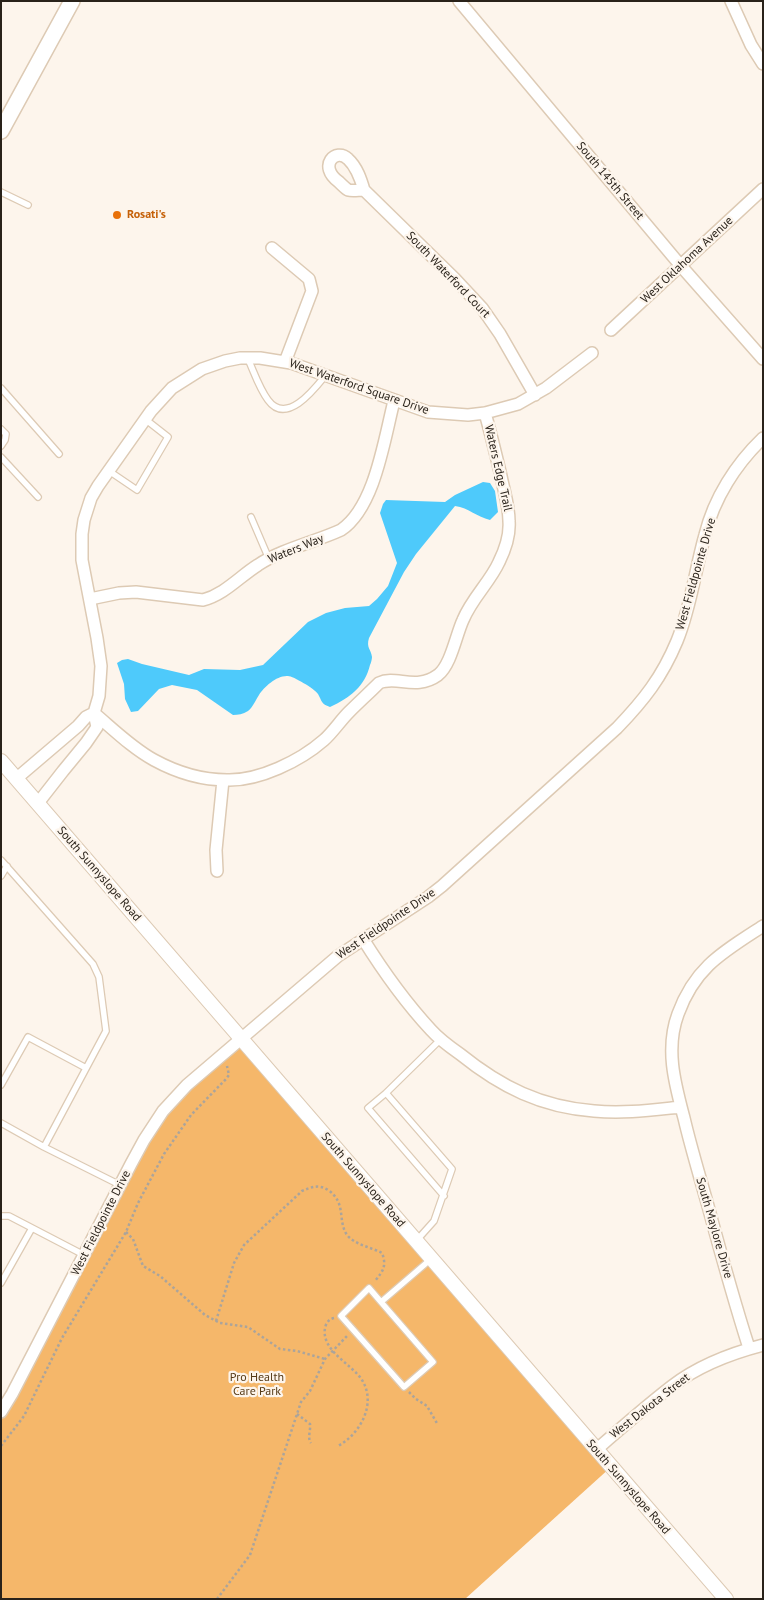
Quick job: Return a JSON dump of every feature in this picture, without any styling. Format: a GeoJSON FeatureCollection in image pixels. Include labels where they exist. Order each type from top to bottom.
{"type":"FeatureCollection","features":[{"type":"Feature","properties":{"kind":"main road"},"geometry":{"type":"LineString","coordinates":[[1,130],[70,2]]}},
{"type":"Feature","properties":{"kind":"street","name":"South 145th Street"},"geometry":{"type":"LineString","coordinates":[[459,1],[681,266],[763,359]]}},
{"type":"Feature","properties":{"kind":"street"},"geometry":{"type":"LineString","coordinates":[[731,1],[763,64]]}},
{"type":"Feature","properties":{"kind":"street","name":"South Waterford Court"},"geometry":{"type":"LineString","coordinates":[[364,190],[482,308],[500,334],[535,395]]}},
{"type":"Feature","properties":{"kind":"street","name":"West Oklahoma Avenue"},"geometry":{"type":"LineString","coordinates":[[611,330],[763,190]]}},
{"type":"Feature","properties":{"kind":"street"},"geometry":{"type":"LineString","coordinates":[[272,248],[309,279],[312,291],[285,362]]}},
{"type":"Feature","properties":{"kind":"street","name":"West Waterford Square Drive"},"geometry":{"type":"LineString","coordinates":[[38,803],[97,727],[94,713],[99,696],[101,666],[82,560],[84,520],[91,498],[145,419],[172,388],[186,378],[225,361],[260,358],[285,362],[428,412],[468,415],[485,413],[518,404],[546,388],[592,353]]}},
{"type":"Feature","properties":{"kind":"street","name":"Waters Way"},"geometry":{"type":"LineString","coordinates":[[90,599],[119,593],[136,592],[203,600],[212,598],[229,588],[258,564],[341,530],[357,516],[366,499],[378,466],[394,401]]}},
{"type":"Feature","properties":{"kind":"street","name":"Waters Edge Trail"},"geometry":{"type":"LineString","coordinates":[[94,713],[134,747],[169,768],[191,775],[223,780],[244,779],[258,776],[302,756],[324,740],[379,683],[385,680],[411,683],[427,680],[441,672],[447,663],[462,620],[472,600],[499,563],[505,548],[509,523],[507,502],[485,413]]}},
{"type":"Feature","properties":{"kind":"street","name":"West Fieldpointe Drive"},"geometry":{"type":"LineString","coordinates":[[1,1412],[144,1140],[163,1111],[187,1086],[314,975],[363,938],[442,886],[617,728],[641,703],[660,675],[678,639],[687,611],[705,532],[719,498],[736,470],[763,438]]}},
{"type":"Feature","properties":{"kind":"street"},"geometry":{"type":"LineString","coordinates":[[17,778],[86,717],[94,713]]}},
{"type":"Feature","properties":{"kind":"street","name":"South Sunnyslope Road"},"geometry":{"type":"LineString","coordinates":[[1,761],[726,1599]]}},
{"type":"Feature","properties":{"kind":"street"},"geometry":{"type":"LineString","coordinates":[[217,871],[216,850],[223,780]]}},
{"type":"Feature","properties":{"kind":"street","name":"South Maylore Drive"},"geometry":{"type":"LineString","coordinates":[[749,1348],[675,1084],[672,1064],[672,1042],[675,1024],[684,997],[696,978],[723,951],[763,926]]}},
{"type":"Feature","properties":{"kind":"street"},"geometry":{"type":"LineString","coordinates":[[363,938],[400,993],[432,1031],[484,1073],[513,1090],[561,1106],[594,1111],[622,1112],[681,1107]]}},
{"type":"Feature","properties":{"kind":"street","name":"West Dakota Street"},"geometry":{"type":"LineString","coordinates":[[596,1450],[673,1385],[698,1370],[749,1348],[763,1345]]}},
{"type":"Feature","properties":{"kind":"lane"},"geometry":{"type":"LineString","coordinates":[[1,192],[28,205]]}},
{"type":"Feature","properties":{"kind":"lane"},"geometry":{"type":"LineString","coordinates":[[247,358],[268,400],[275,408],[280,410],[286,410],[296,405],[325,376]]}},
{"type":"Feature","properties":{"kind":"lane"},"geometry":{"type":"LineString","coordinates":[[1,388],[59,454]]}},
{"type":"Feature","properties":{"kind":"lane"},"geometry":{"type":"LineString","coordinates":[[109,471],[137,490],[168,437],[145,419]]}},
{"type":"Feature","properties":{"kind":"lane"},"geometry":{"type":"LineString","coordinates":[[1,429],[6,434],[1,446]]}},
{"type":"Feature","properties":{"kind":"lane"},"geometry":{"type":"LineString","coordinates":[[1,457],[38,497]]}},
{"type":"Feature","properties":{"kind":"lane"},"geometry":{"type":"LineString","coordinates":[[251,517],[269,559]]}},
{"type":"Feature","properties":{"kind":"lane"},"geometry":{"type":"LineString","coordinates":[[1,860],[93,964],[98,976],[106,1031],[44,1147]]}},
{"type":"Feature","properties":{"kind":"lane"},"geometry":{"type":"LineString","coordinates":[[1,876],[7,866]]}},
{"type":"Feature","properties":{"kind":"lane"},"geometry":{"type":"LineString","coordinates":[[1,1085],[28,1037],[86,1068]]}},
{"type":"Feature","properties":{"kind":"lane"},"geometry":{"type":"LineString","coordinates":[[441,1039],[368,1108],[444,1196]]}},
{"type":"Feature","properties":{"kind":"lane"},"geometry":{"type":"LineString","coordinates":[[386,1093],[452,1170],[434,1221],[416,1241]]}},
{"type":"Feature","properties":{"kind":"lane"},"geometry":{"type":"LineString","coordinates":[[1,1123],[120,1185]]}},
{"type":"Feature","properties":{"kind":"lane"},"geometry":{"type":"LineString","coordinates":[[1,1216],[9,1216],[84,1255]]}},
{"type":"Feature","properties":{"kind":"lane"},"geometry":{"type":"LineString","coordinates":[[1,1283],[32,1228]]}},
{"type":"Feature","properties":{"kind":"lane"},"geometry":{"type":"LineString","coordinates":[[381,1302],[431,1259]]}},
{"type":"Feature","properties":{"kind":"lane"},"geometry":{"type":"LineString","coordinates":[[369,1288],[433,1362],[404,1387],[341,1316],[369,1288]]}},
{"type":"Feature","properties":{"kind":"path"},"geometry":{"type":"LineString","coordinates":[[1,1446],[24,1416],[62,1338],[126,1232],[138,1203],[164,1154],[191,1115],[226,1080],[229,1069],[226,1064]]}},
{"type":"Feature","properties":{"kind":"path"},"geometry":{"type":"LineString","coordinates":[[216,1321],[231,1270],[244,1245],[302,1191],[313,1186],[323,1186],[336,1196],[348,1235],[358,1243],[382,1253],[385,1262],[382,1272],[369,1288]]}},
{"type":"Feature","properties":{"kind":"path"},"geometry":{"type":"LineString","coordinates":[[126,1232],[133,1238],[143,1266],[160,1276],[205,1315],[220,1323],[248,1327],[280,1349],[297,1350],[325,1359]]}},
{"type":"Feature","properties":{"kind":"path"},"geometry":{"type":"LineString","coordinates":[[338,1446],[346,1442],[362,1424],[366,1412],[368,1393],[362,1380],[333,1350],[324,1334],[325,1325],[331,1318],[341,1316]]}},
{"type":"Feature","properties":{"kind":"path"},"geometry":{"type":"LineString","coordinates":[[217,1599],[250,1555],[301,1402],[310,1391],[325,1359],[353,1330]]}},
{"type":"Feature","properties":{"kind":"path"},"geometry":{"type":"LineString","coordinates":[[404,1387],[416,1399],[427,1406],[438,1425]]}},
{"type":"Feature","properties":{"kind":"path"},"geometry":{"type":"LineString","coordinates":[[297,1414],[310,1424],[311,1432],[309,1437],[311,1443]]}},
{"type":"Feature","properties":{"kind":"green space","name":"Pro Health Care Park"},"geometry":{"type":"Polygon","coordinates":[[[241,1040],[611,1467],[465,1599],[1,1599],[1,1412],[163,1111],[241,1040]]]}},
{"type":"Feature","properties":{"kind":"water"},"geometry":{"type":"Polygon","coordinates":[[[483,482],[490,483],[495,491],[498,512],[490,520],[455,506],[416,554],[404,572],[369,638],[368,646],[372,657],[368,672],[356,690],[344,700],[330,707],[327,706],[309,686],[299,680],[284,676],[275,679],[267,685],[253,706],[241,714],[233,715],[197,690],[172,685],[159,689],[138,711],[131,712],[125,699],[124,684],[117,663],[128,659],[189,675],[204,669],[240,670],[263,665],[308,622],[326,613],[345,608],[369,606],[388,586],[397,563],[380,513],[386,500],[445,502],[455,495],[483,482]]]}},
{"type":"Feature","properties":{"kind":"place","name":"Rosati's"},"geometry":{"type":"Point","coordinates":[117,215]}}]}
